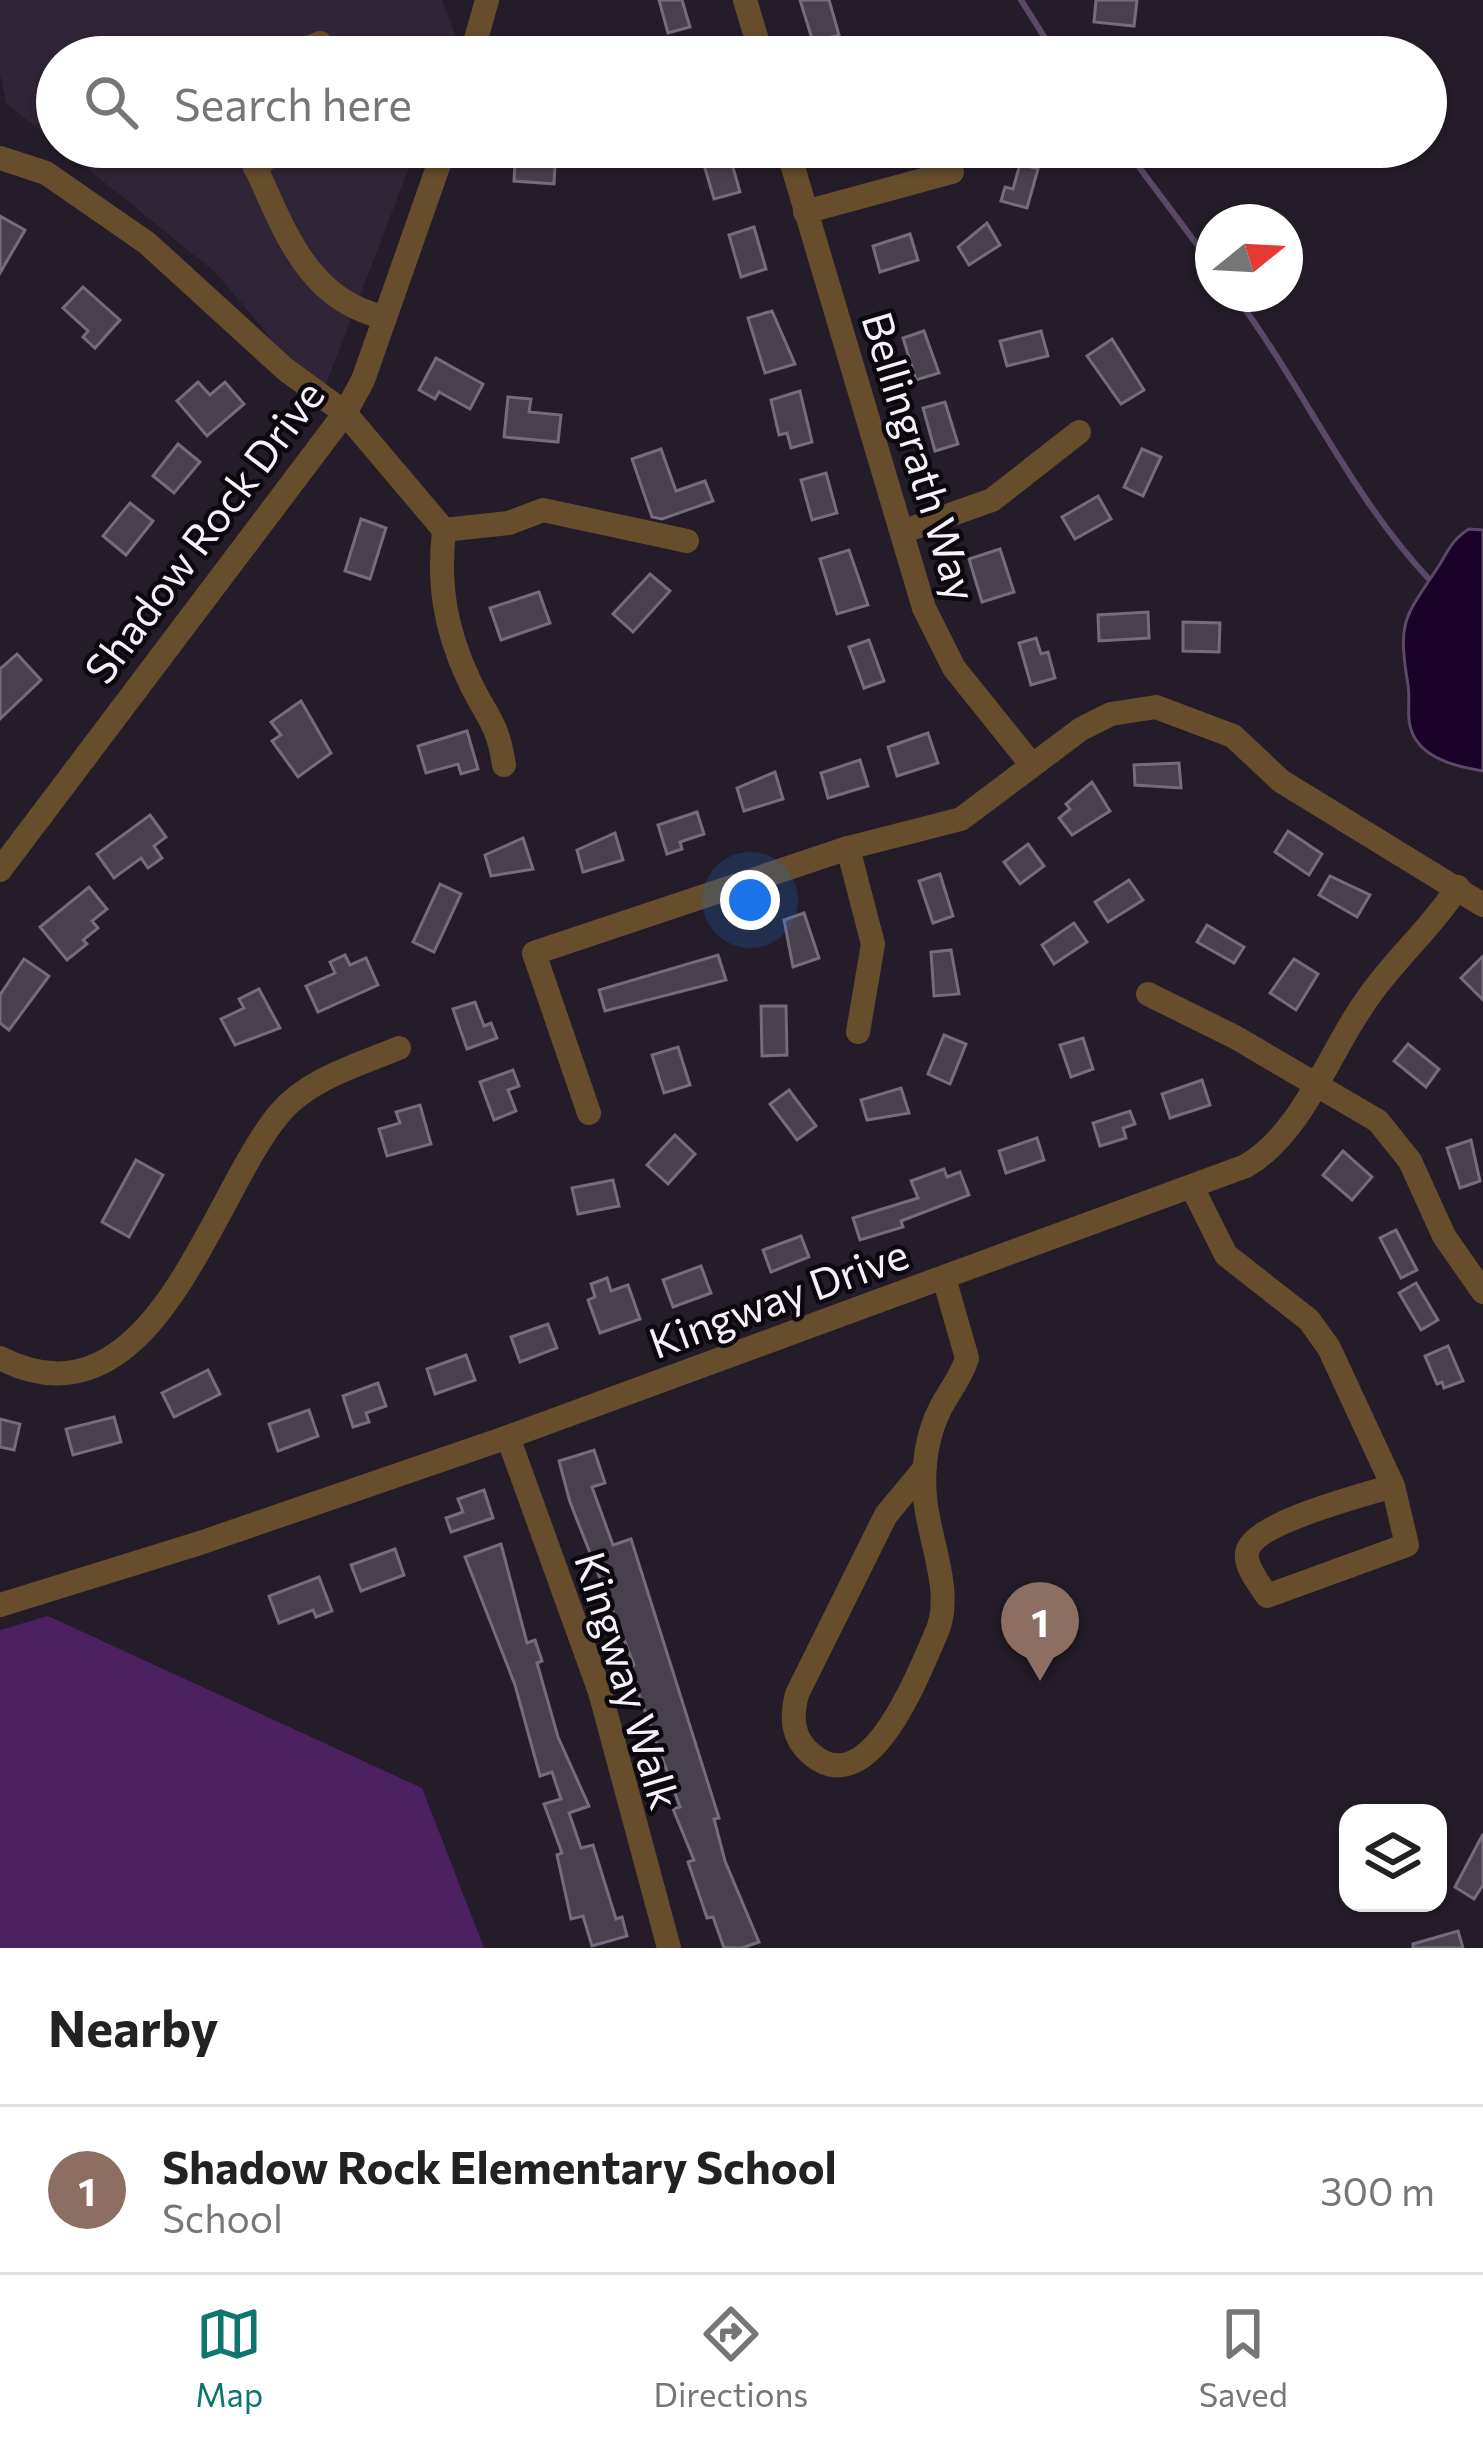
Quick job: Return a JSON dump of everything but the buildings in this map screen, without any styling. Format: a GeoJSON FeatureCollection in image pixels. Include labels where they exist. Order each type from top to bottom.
{"type":"FeatureCollection","features":[{"type":"Feature","properties":{"kind":"street"},"geometry":{"type":"LineString","coordinates":[[477,36],[487,0]]}},
{"type":"Feature","properties":{"kind":"street"},"geometry":{"type":"LineString","coordinates":[[745,0],[756,36]]}},
{"type":"Feature","properties":{"kind":"street"},"geometry":{"type":"LineString","coordinates":[[0,158],[46,173],[147,243],[285,369],[345,412],[444,530],[440,601],[469,682],[499,729],[504,765]]}},
{"type":"Feature","properties":{"kind":"street"},"geometry":{"type":"LineString","coordinates":[[254,168],[280,225],[312,275],[336,301],[384,317]]}},
{"type":"Feature","properties":{"kind":"street","name":"Shadow Rock Drive"},"geometry":{"type":"LineString","coordinates":[[0,870],[345,412],[363,380],[437,168]]}},
{"type":"Feature","properties":{"kind":"street","name":"Bellingrath Way"},"geometry":{"type":"LineString","coordinates":[[793,168],[924,608],[954,668],[1031,764]]}},
{"type":"Feature","properties":{"kind":"street"},"geometry":{"type":"LineString","coordinates":[[805,212],[952,172]]}},
{"type":"Feature","properties":{"kind":"street"},"geometry":{"type":"LineString","coordinates":[[902,532],[992,500],[1079,432]]}},
{"type":"Feature","properties":{"kind":"street"},"geometry":{"type":"LineString","coordinates":[[444,530],[509,523],[543,510],[687,541]]}},
{"type":"Feature","properties":{"kind":"street"},"geometry":{"type":"LineString","coordinates":[[589,1113],[534,953],[848,848],[961,819],[1031,764],[1112,715],[1156,707],[1233,736],[1281,781],[1483,905]]}},
{"type":"Feature","properties":{"kind":"street"},"geometry":{"type":"LineString","coordinates":[[848,848],[873,944],[858,1033]]}},
{"type":"Feature","properties":{"kind":"street","name":"Kingway Drive"},"geometry":{"type":"LineString","coordinates":[[0,1605],[200,1544],[508,1437],[1246,1166],[1274,1147],[1374,988],[1425,935],[1458,887]]}},
{"type":"Feature","properties":{"kind":"street"},"geometry":{"type":"LineString","coordinates":[[1148,994],[1314,1082],[1390,1133],[1419,1177],[1444,1236],[1483,1292]]}},
{"type":"Feature","properties":{"kind":"street"},"geometry":{"type":"LineString","coordinates":[[0,1358],[22,1369],[46,1372],[75,1369],[127,1348],[162,1311],[280,1113],[322,1080],[399,1048]]}},
{"type":"Feature","properties":{"kind":"street"},"geometry":{"type":"LineString","coordinates":[[1192,1187],[1226,1255],[1319,1332],[1393,1486],[1407,1544],[1268,1596],[1249,1567],[1247,1552],[1261,1530],[1393,1486]]}},
{"type":"Feature","properties":{"kind":"street"},"geometry":{"type":"LineString","coordinates":[[925,1468],[886,1515],[797,1694],[793,1719],[799,1740],[818,1760],[835,1767],[860,1760],[880,1742],[939,1629],[942,1607],[925,1468],[935,1420],[967,1358],[944,1278]]}},
{"type":"Feature","properties":{"kind":"street","name":"Kingway Walk"},"geometry":{"type":"LineString","coordinates":[[508,1437],[596,1677],[669,1948]]}},
{"type":"Feature","properties":{"kind":"shaded area"},"geometry":{"type":"Polygon","coordinates":[[[0,0],[442,0],[456,36],[36,36],[36,127],[6,103],[0,75],[0,0]]]}},
{"type":"Feature","properties":{"kind":"shaded area"},"geometry":{"type":"Polygon","coordinates":[[[87,168],[409,168],[321,397],[215,272],[87,168]]]}},
{"type":"Feature","properties":{"kind":"shaded area"},"geometry":{"type":"Polygon","coordinates":[[[1469,529],[1483,530],[1483,771],[1437,758],[1416,740],[1409,720],[1403,645],[1412,608],[1452,545],[1469,529]]]}},
{"type":"Feature","properties":{"kind":"shaded area"},"geometry":{"type":"Polygon","coordinates":[[[48,1616],[422,1788],[484,1948],[0,1948],[0,1630],[48,1616]]]}},
{"type":"Feature","properties":{"kind":"waterway"},"geometry":{"type":"LineString","coordinates":[[1021,0],[1044,36]]}},
{"type":"Feature","properties":{"kind":"waterway"},"geometry":{"type":"LineString","coordinates":[[1140,168],[1195,242]]}},
{"type":"Feature","properties":{"kind":"waterway"},"geometry":{"type":"LineString","coordinates":[[1246,312],[1375,512],[1428,578]]}},
{"type":"Feature","properties":{"kind":"place","name":"Shadow Rock Elementary School"},"geometry":{"type":"Point","coordinates":[1040,1681]}}]}
